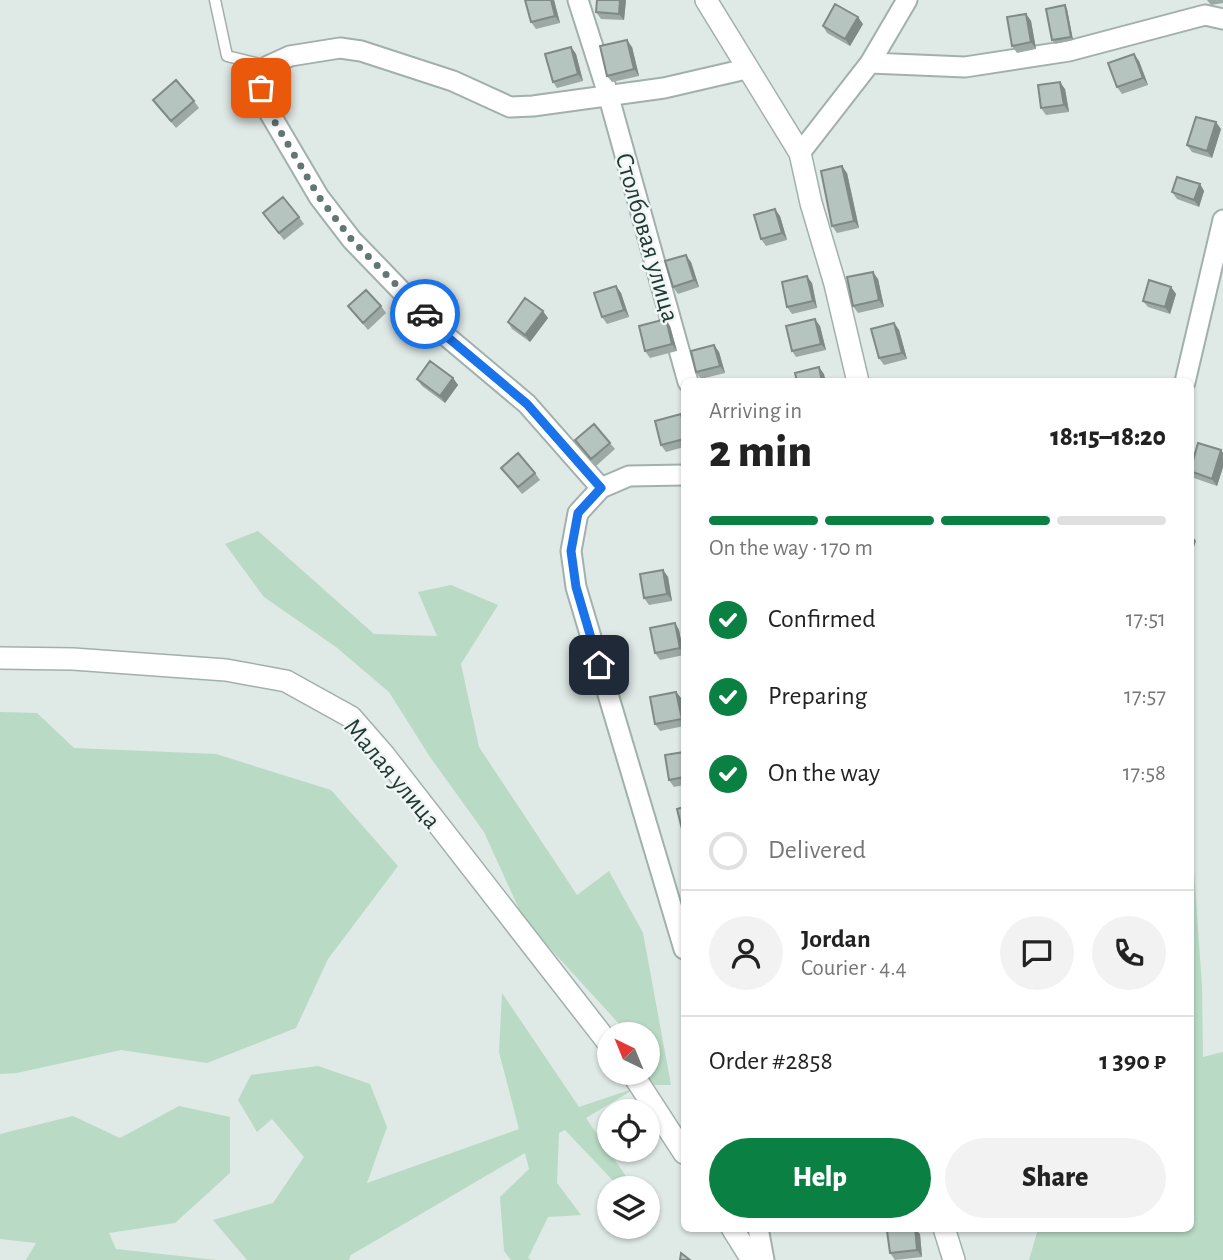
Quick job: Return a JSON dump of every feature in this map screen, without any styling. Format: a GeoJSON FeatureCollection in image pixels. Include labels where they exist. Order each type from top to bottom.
{"type":"FeatureCollection","features":[{"type":"Feature","properties":{"kind":"street","name":"Столбовая улица"},"geometry":{"type":"LineString","coordinates":[[578,0],[608,94],[687,378]]}},
{"type":"Feature","properties":{"kind":"street"},"geometry":{"type":"LineString","coordinates":[[706,0],[800,153],[857,378]]}},
{"type":"Feature","properties":{"kind":"street"},"geometry":{"type":"LineString","coordinates":[[800,153],[870,63],[907,0]]}},
{"type":"Feature","properties":{"kind":"street"},"geometry":{"type":"LineString","coordinates":[[870,63],[965,66],[1069,51],[1205,15],[1223,19]]}},
{"type":"Feature","properties":{"kind":"street"},"geometry":{"type":"LineString","coordinates":[[601,488],[527,404],[439,330],[352,240],[319,197],[266,107],[261,88],[268,66],[290,56],[340,48],[361,51],[453,81],[510,107],[664,88],[747,69]]}},
{"type":"Feature","properties":{"kind":"street"},"geometry":{"type":"LineString","coordinates":[[1186,378],[1223,220]]}},
{"type":"Feature","properties":{"kind":"street"},"geometry":{"type":"LineString","coordinates":[[681,475],[629,476],[601,488],[578,513],[571,551],[576,587],[681,939]]}},
{"type":"Feature","properties":{"kind":"street","name":"Малая улица"},"geometry":{"type":"LineString","coordinates":[[0,658],[73,659],[226,670],[286,681],[351,717],[385,756],[597,1029]]}},
{"type":"Feature","properties":{"kind":"street"},"geometry":{"type":"LineString","coordinates":[[640,1085],[681,1148]]}},
{"type":"Feature","properties":{"kind":"street"},"geometry":{"type":"LineString","coordinates":[[734,1232],[752,1260]]}},
{"type":"Feature","properties":{"kind":"street"},"geometry":{"type":"LineString","coordinates":[[759,1232],[764,1260]]}},
{"type":"Feature","properties":{"kind":"street"},"geometry":{"type":"LineString","coordinates":[[944,1232],[954,1260]]}},
{"type":"Feature","properties":{"kind":"lane"},"geometry":{"type":"LineString","coordinates":[[215,0],[227,56],[268,66]]}},
{"type":"Feature","properties":{"kind":"green space"},"geometry":{"type":"Polygon","coordinates":[[[258,531],[374,634],[437,636],[418,592],[451,585],[498,605],[461,664],[479,747],[577,895],[609,871],[643,933],[659,1022],[617,1022],[524,920],[484,832],[430,757],[389,692],[336,647],[264,597],[225,544],[258,531]]]}},
{"type":"Feature","properties":{"kind":"green space"},"geometry":{"type":"Polygon","coordinates":[[[0,712],[37,713],[74,748],[216,754],[331,790],[398,866],[328,959],[296,1028],[207,1063],[121,1050],[17,1073],[0,1074],[0,712]]]}},
{"type":"Feature","properties":{"kind":"green space"},"geometry":{"type":"Polygon","coordinates":[[[1194,870],[1202,986],[1203,1057],[1223,1052],[1223,1260],[1029,1260],[1037,1232],[1194,1232],[1194,870]]]}},
{"type":"Feature","properties":{"kind":"green space"},"geometry":{"type":"Polygon","coordinates":[[[502,993],[579,1107],[597,1101],[597,1111],[586,1118],[597,1134],[597,1162],[616,1162],[626,1176],[609,1176],[565,1130],[559,1133],[557,1183],[581,1215],[548,1217],[528,1258],[531,1260],[511,1260],[504,1251],[500,1197],[529,1169],[525,1153],[351,1255],[349,1260],[247,1260],[213,1220],[273,1203],[304,1157],[272,1119],[257,1132],[238,1100],[251,1075],[318,1066],[370,1084],[387,1127],[367,1183],[519,1129],[499,1052],[502,993]]]}},
{"type":"Feature","properties":{"kind":"green space"},"geometry":{"type":"Polygon","coordinates":[[[660,1025],[671,1085],[660,1085],[660,1025]]]}},
{"type":"Feature","properties":{"kind":"green space"},"geometry":{"type":"Polygon","coordinates":[[[637,1087],[617,1099],[602,1099],[637,1087]]]}},
{"type":"Feature","properties":{"kind":"green space"},"geometry":{"type":"Polygon","coordinates":[[[179,1106],[230,1117],[230,1173],[175,1223],[109,1233],[116,1249],[216,1260],[26,1260],[36,1243],[0,1239],[0,1134],[73,1116],[120,1138],[179,1106]]]}},
{"type":"Feature","properties":{"kind":"building"},"geometry":{"type":"Polygon","coordinates":[[[525,0],[551,0],[555,16],[531,22],[525,0]]]}},
{"type":"Feature","properties":{"kind":"building"},"geometry":{"type":"Polygon","coordinates":[[[597,0],[620,0],[619,14],[596,12],[597,0]]]}},
{"type":"Feature","properties":{"kind":"building"},"geometry":{"type":"Polygon","coordinates":[[[835,4],[858,17],[845,39],[823,26],[835,4]]]}},
{"type":"Feature","properties":{"kind":"building"},"geometry":{"type":"Polygon","coordinates":[[[1065,5],[1071,37],[1052,40],[1046,9],[1065,5]]]}},
{"type":"Feature","properties":{"kind":"building"},"geometry":{"type":"Polygon","coordinates":[[[1026,14],[1031,42],[1012,46],[1007,17],[1026,14]]]}},
{"type":"Feature","properties":{"kind":"building"},"geometry":{"type":"Polygon","coordinates":[[[627,40],[634,69],[607,76],[600,46],[627,40]]]}},
{"type":"Feature","properties":{"kind":"building"},"geometry":{"type":"Polygon","coordinates":[[[571,47],[578,74],[553,82],[545,54],[571,47]]]}},
{"type":"Feature","properties":{"kind":"building"},"geometry":{"type":"Polygon","coordinates":[[[1134,54],[1143,78],[1117,87],[1108,63],[1134,54]]]}},
{"type":"Feature","properties":{"kind":"building"},"geometry":{"type":"Polygon","coordinates":[[[176,80],[194,101],[171,121],[153,100],[176,80]]]}},
{"type":"Feature","properties":{"kind":"building"},"geometry":{"type":"Polygon","coordinates":[[[1060,82],[1064,105],[1041,108],[1038,85],[1060,82]]]}},
{"type":"Feature","properties":{"kind":"building"},"geometry":{"type":"Polygon","coordinates":[[[1196,117],[1216,122],[1207,151],[1187,145],[1196,117]]]}},
{"type":"Feature","properties":{"kind":"building"},"geometry":{"type":"Polygon","coordinates":[[[842,166],[854,221],[832,226],[821,171],[842,166]]]}},
{"type":"Feature","properties":{"kind":"building"},"geometry":{"type":"Polygon","coordinates":[[[1177,177],[1200,184],[1194,200],[1172,192],[1177,177]]]}},
{"type":"Feature","properties":{"kind":"building"},"geometry":{"type":"Polygon","coordinates":[[[283,197],[299,217],[279,233],[263,213],[283,197]]]}},
{"type":"Feature","properties":{"kind":"building"},"geometry":{"type":"Polygon","coordinates":[[[775,209],[782,233],[761,239],[754,215],[775,209]]]}},
{"type":"Feature","properties":{"kind":"building"},"geometry":{"type":"Polygon","coordinates":[[[686,255],[694,280],[673,287],[665,261],[686,255]]]}},
{"type":"Feature","properties":{"kind":"building"},"geometry":{"type":"Polygon","coordinates":[[[873,272],[879,300],[853,306],[847,277],[873,272]]]}},
{"type":"Feature","properties":{"kind":"building"},"geometry":{"type":"Polygon","coordinates":[[[807,276],[813,301],[787,307],[782,282],[807,276]]]}},
{"type":"Feature","properties":{"kind":"building"},"geometry":{"type":"Polygon","coordinates":[[[1149,280],[1171,287],[1165,307],[1143,301],[1149,280]]]}},
{"type":"Feature","properties":{"kind":"building"},"geometry":{"type":"Polygon","coordinates":[[[616,286],[624,310],[602,317],[594,293],[616,286]]]}},
{"type":"Feature","properties":{"kind":"building"},"geometry":{"type":"Polygon","coordinates":[[[366,290],[381,306],[363,323],[348,306],[366,290]]]}},
{"type":"Feature","properties":{"kind":"building"},"geometry":{"type":"Polygon","coordinates":[[[525,298],[543,311],[525,335],[508,322],[525,298]]]}},
{"type":"Feature","properties":{"kind":"building"},"geometry":{"type":"Polygon","coordinates":[[[666,319],[672,344],[645,351],[639,326],[666,319]]]}},
{"type":"Feature","properties":{"kind":"building"},"geometry":{"type":"Polygon","coordinates":[[[815,319],[821,344],[792,351],[786,326],[815,319]]]}},
{"type":"Feature","properties":{"kind":"building"},"geometry":{"type":"Polygon","coordinates":[[[894,323],[902,353],[879,358],[871,329],[894,323]]]}},
{"type":"Feature","properties":{"kind":"building"},"geometry":{"type":"Polygon","coordinates":[[[714,345],[720,366],[696,372],[691,351],[714,345]]]}},
{"type":"Feature","properties":{"kind":"building"},"geometry":{"type":"Polygon","coordinates":[[[430,361],[453,378],[440,396],[417,379],[430,361]]]}},
{"type":"Feature","properties":{"kind":"building"},"geometry":{"type":"Polygon","coordinates":[[[819,367],[821,378],[796,378],[795,373],[819,367]]]}},
{"type":"Feature","properties":{"kind":"building"},"geometry":{"type":"Polygon","coordinates":[[[681,414],[681,440],[661,445],[655,421],[681,414]]]}},
{"type":"Feature","properties":{"kind":"building"},"geometry":{"type":"Polygon","coordinates":[[[594,424],[610,443],[591,459],[575,440],[594,424]]]}},
{"type":"Feature","properties":{"kind":"building"},"geometry":{"type":"Polygon","coordinates":[[[1198,443],[1221,450],[1212,479],[1194,472],[1198,443]]]}},
{"type":"Feature","properties":{"kind":"building"},"geometry":{"type":"Polygon","coordinates":[[[518,453],[535,473],[518,487],[501,468],[518,453]]]}},
{"type":"Feature","properties":{"kind":"building"},"geometry":{"type":"Polygon","coordinates":[[[663,570],[667,594],[644,598],[640,574],[663,570]]]}},
{"type":"Feature","properties":{"kind":"building"},"geometry":{"type":"Polygon","coordinates":[[[675,623],[680,648],[655,653],[650,628],[675,623]]]}},
{"type":"Feature","properties":{"kind":"building"},"geometry":{"type":"Polygon","coordinates":[[[676,692],[681,719],[655,724],[650,697],[676,692]]]}},
{"type":"Feature","properties":{"kind":"building"},"geometry":{"type":"Polygon","coordinates":[[[681,752],[681,778],[669,780],[665,755],[681,752]]]}},
{"type":"Feature","properties":{"kind":"building"},"geometry":{"type":"Polygon","coordinates":[[[681,808],[681,825],[677,809],[681,808]]]}},
{"type":"Feature","properties":{"kind":"building"},"geometry":{"type":"Polygon","coordinates":[[[887,1232],[915,1232],[917,1250],[890,1253],[887,1232]]]}},
{"type":"Feature","properties":{"kind":"building"},"geometry":{"type":"Polygon","coordinates":[[[681,1253],[690,1260],[680,1260],[681,1253]]]}},
{"type":"Feature","properties":{"kind":"way so far"},"geometry":{"type":"LineString","coordinates":[[261,88],[266,107],[319,197],[352,240],[425,314]]}},
{"type":"Feature","properties":{"kind":"route"},"geometry":{"type":"LineString","coordinates":[[425,314],[439,330],[527,404],[601,488],[578,513],[571,551],[576,587],[599,665]]}}]}
